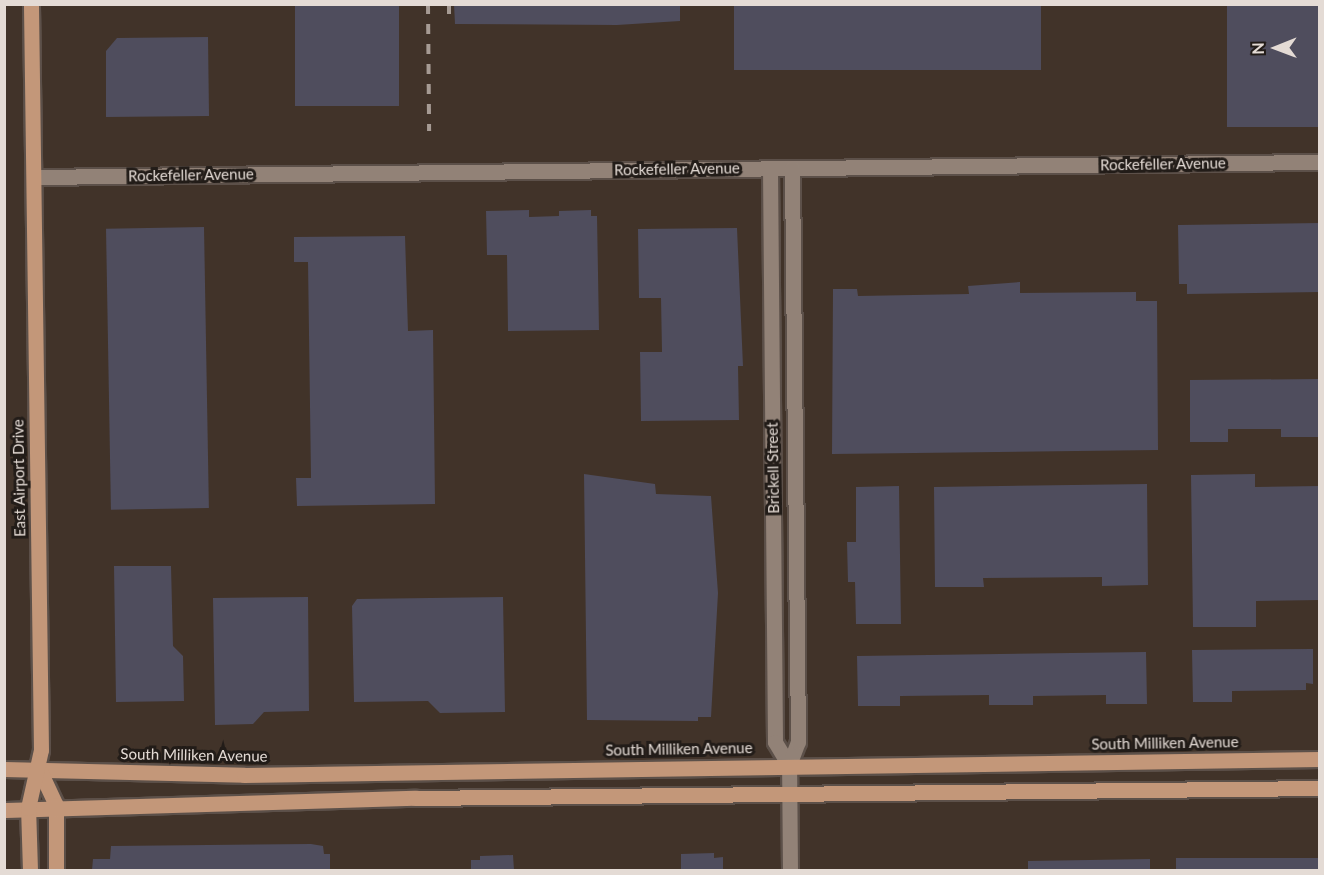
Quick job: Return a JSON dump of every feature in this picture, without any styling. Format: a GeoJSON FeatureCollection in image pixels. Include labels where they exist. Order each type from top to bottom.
{"type":"FeatureCollection","features":[{"type":"Feature","properties":{"kind":"main road","name":"East Airport Drive"},"geometry":{"type":"LineString","coordinates":[[30,870],[28,808],[40,771],[31,4]]}},
{"type":"Feature","properties":{"kind":"main road","name":"South Milliken Avenue"},"geometry":{"type":"LineString","coordinates":[[4,769],[244,775],[789,765],[1320,759]]}},
{"type":"Feature","properties":{"kind":"main road","name":"East Airport Drive"},"geometry":{"type":"LineString","coordinates":[[40,771],[56,805],[56,870]]}},
{"type":"Feature","properties":{"kind":"main road"},"geometry":{"type":"LineString","coordinates":[[4,810],[56,805],[789,793],[1320,788]]}},
{"type":"Feature","properties":{"kind":"street","name":"Rockefeller Avenue"},"geometry":{"type":"LineString","coordinates":[[34,177],[1320,162]]}},
{"type":"Feature","properties":{"kind":"street","name":"Brickell Street"},"geometry":{"type":"LineString","coordinates":[[770,168],[775,742],[789,765]]}},
{"type":"Feature","properties":{"kind":"street","name":"Brickell Street"},"geometry":{"type":"LineString","coordinates":[[789,870],[789,765],[798,742],[792,168]]}},
{"type":"Feature","properties":{"kind":"building"},"geometry":{"type":"Polygon","coordinates":[[[295,4],[399,4],[399,106],[295,106],[295,4]]]}},
{"type":"Feature","properties":{"kind":"building"},"geometry":{"type":"Polygon","coordinates":[[[454,4],[680,4],[680,21],[617,25],[455,24],[454,4]]]}},
{"type":"Feature","properties":{"kind":"building"},"geometry":{"type":"Polygon","coordinates":[[[734,4],[1041,4],[1041,70],[734,70],[734,4]]]}},
{"type":"Feature","properties":{"kind":"building"},"geometry":{"type":"Polygon","coordinates":[[[1227,4],[1320,4],[1320,127],[1227,127],[1227,4]]]}},
{"type":"Feature","properties":{"kind":"building"},"geometry":{"type":"Polygon","coordinates":[[[208,37],[209,116],[106,117],[106,51],[117,38],[208,37]]]}},
{"type":"Feature","properties":{"kind":"building"},"geometry":{"type":"Polygon","coordinates":[[[529,210],[529,217],[559,216],[559,211],[591,210],[591,216],[597,216],[599,330],[508,331],[507,255],[487,255],[486,211],[529,210]]]}},
{"type":"Feature","properties":{"kind":"building"},"geometry":{"type":"Polygon","coordinates":[[[1320,223],[1320,292],[1187,294],[1187,284],[1179,284],[1178,225],[1320,223]]]}},
{"type":"Feature","properties":{"kind":"building"},"geometry":{"type":"Polygon","coordinates":[[[204,227],[209,508],[111,510],[106,229],[204,227]]]}},
{"type":"Feature","properties":{"kind":"building"},"geometry":{"type":"Polygon","coordinates":[[[737,228],[743,366],[738,366],[739,420],[641,421],[640,352],[662,352],[661,298],[639,298],[638,229],[737,228]]]}},
{"type":"Feature","properties":{"kind":"building"},"geometry":{"type":"Polygon","coordinates":[[[405,236],[408,331],[433,330],[435,504],[297,506],[296,478],[311,478],[308,262],[294,262],[294,237],[405,236]]]}},
{"type":"Feature","properties":{"kind":"building"},"geometry":{"type":"Polygon","coordinates":[[[1020,282],[1020,293],[1136,292],[1136,301],[1157,301],[1158,450],[832,454],[833,289],[857,289],[858,296],[969,294],[968,286],[1020,282]]]}},
{"type":"Feature","properties":{"kind":"building"},"geometry":{"type":"Polygon","coordinates":[[[1320,379],[1320,437],[1281,437],[1281,429],[1228,429],[1228,442],[1190,442],[1190,380],[1320,379]]]}},
{"type":"Feature","properties":{"kind":"building"},"geometry":{"type":"Polygon","coordinates":[[[584,474],[655,484],[656,494],[711,496],[718,593],[711,717],[698,717],[698,721],[587,720],[584,474]]]}},
{"type":"Feature","properties":{"kind":"building"},"geometry":{"type":"Polygon","coordinates":[[[1255,474],[1255,487],[1320,486],[1320,600],[1256,601],[1256,627],[1193,627],[1191,475],[1255,474]]]}},
{"type":"Feature","properties":{"kind":"building"},"geometry":{"type":"Polygon","coordinates":[[[1147,484],[1148,585],[1102,586],[1102,577],[983,578],[984,587],[935,587],[934,487],[1147,484]]]}},
{"type":"Feature","properties":{"kind":"building"},"geometry":{"type":"Polygon","coordinates":[[[899,486],[901,624],[856,624],[855,582],[848,582],[847,542],[856,542],[856,487],[899,486]]]}},
{"type":"Feature","properties":{"kind":"building"},"geometry":{"type":"Polygon","coordinates":[[[114,566],[171,566],[173,646],[183,656],[184,701],[116,702],[114,566]]]}},
{"type":"Feature","properties":{"kind":"building"},"geometry":{"type":"Polygon","coordinates":[[[308,597],[309,711],[264,712],[253,724],[215,725],[213,598],[308,597]]]}},
{"type":"Feature","properties":{"kind":"building"},"geometry":{"type":"Polygon","coordinates":[[[503,597],[505,712],[440,713],[428,701],[354,702],[352,606],[357,599],[503,597]]]}},
{"type":"Feature","properties":{"kind":"building"},"geometry":{"type":"Polygon","coordinates":[[[1313,649],[1313,684],[1306,683],[1306,690],[1232,691],[1232,702],[1193,702],[1192,650],[1313,649]]]}},
{"type":"Feature","properties":{"kind":"building"},"geometry":{"type":"Polygon","coordinates":[[[1146,652],[1147,704],[1106,704],[1106,695],[1033,696],[1033,705],[989,705],[989,695],[900,696],[900,706],[858,706],[857,656],[1146,652]]]}},
{"type":"Feature","properties":{"kind":"building"},"geometry":{"type":"Polygon","coordinates":[[[311,844],[323,846],[324,854],[330,854],[330,870],[92,870],[93,859],[110,859],[111,846],[311,844]]]}},
{"type":"Feature","properties":{"kind":"building"},"geometry":{"type":"Polygon","coordinates":[[[714,853],[714,858],[723,857],[723,870],[681,870],[681,854],[714,853]]]}},
{"type":"Feature","properties":{"kind":"building"},"geometry":{"type":"Polygon","coordinates":[[[513,855],[514,870],[471,870],[471,860],[480,860],[480,856],[513,855]]]}},
{"type":"Feature","properties":{"kind":"building"},"geometry":{"type":"Polygon","coordinates":[[[1176,858],[1320,858],[1320,870],[1176,870],[1176,858]]]}},
{"type":"Feature","properties":{"kind":"building"},"geometry":{"type":"Polygon","coordinates":[[[1150,859],[1150,870],[1028,870],[1028,861],[1150,859]]]}},
{"type":"Feature","properties":{"kind":"railway"},"geometry":{"type":"LineString","coordinates":[[428,4],[429,131]]}},
{"type":"Feature","properties":{"kind":"railway"},"geometry":{"type":"LineString","coordinates":[[449,4],[449,22]]}}]}
